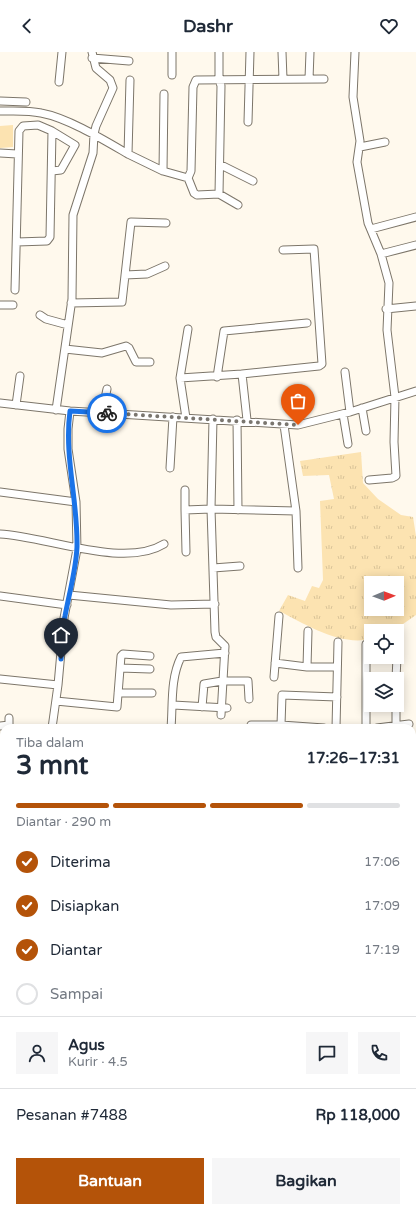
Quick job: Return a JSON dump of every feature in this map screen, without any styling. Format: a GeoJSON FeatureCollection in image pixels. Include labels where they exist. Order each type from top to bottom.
{"type":"FeatureCollection","features":[{"type":"Feature","properties":{"kind":"street"},"geometry":{"type":"LineString","coordinates":[[59,82],[62,52]]}},
{"type":"Feature","properties":{"kind":"street"},"geometry":{"type":"LineString","coordinates":[[172,52],[172,75]]}},
{"type":"Feature","properties":{"kind":"street"},"geometry":{"type":"LineString","coordinates":[[219,52],[219,79],[221,86],[221,165],[219,194]]}},
{"type":"Feature","properties":{"kind":"street"},"geometry":{"type":"LineString","coordinates":[[248,122],[250,52]]}},
{"type":"Feature","properties":{"kind":"street"},"geometry":{"type":"LineString","coordinates":[[282,52],[283,79]]}},
{"type":"Feature","properties":{"kind":"street"},"geometry":{"type":"LineString","coordinates":[[309,79],[310,52]]}},
{"type":"Feature","properties":{"kind":"street"},"geometry":{"type":"LineString","coordinates":[[355,52],[353,97],[360,147],[357,162],[371,230],[381,254],[389,283],[386,309],[388,345],[395,397],[394,442],[396,476],[392,478],[369,480]]}},
{"type":"Feature","properties":{"kind":"street"},"geometry":{"type":"LineString","coordinates":[[56,410],[71,303],[72,215],[94,153],[94,134],[113,88],[110,80],[96,68],[92,55],[129,61]]}},
{"type":"Feature","properties":{"kind":"street"},"geometry":{"type":"LineString","coordinates":[[188,178],[191,176],[193,84],[196,80],[324,79]]}},
{"type":"Feature","properties":{"kind":"street"},"geometry":{"type":"LineString","coordinates":[[128,154],[130,80]]}},
{"type":"Feature","properties":{"kind":"street"},"geometry":{"type":"LineString","coordinates":[[164,94],[164,171]]}},
{"type":"Feature","properties":{"kind":"street"},"geometry":{"type":"LineString","coordinates":[[0,101],[26,102]]}},
{"type":"Feature","properties":{"kind":"street"},"geometry":{"type":"LineString","coordinates":[[0,111],[41,113],[94,134],[128,154],[164,171],[188,178]]}},
{"type":"Feature","properties":{"kind":"street"},"geometry":{"type":"LineString","coordinates":[[15,290],[19,131],[23,126],[38,125],[52,131],[75,145],[61,170],[52,171]]}},
{"type":"Feature","properties":{"kind":"street"},"geometry":{"type":"LineString","coordinates":[[17,242],[47,241],[50,237],[52,131]]}},
{"type":"Feature","properties":{"kind":"street"},"geometry":{"type":"LineString","coordinates":[[360,147],[385,142]]}},
{"type":"Feature","properties":{"kind":"street"},"geometry":{"type":"LineString","coordinates":[[0,153],[18,154]]}},
{"type":"Feature","properties":{"kind":"street"},"geometry":{"type":"LineString","coordinates":[[221,165],[253,181]]}},
{"type":"Feature","properties":{"kind":"street"},"geometry":{"type":"LineString","coordinates":[[188,178],[194,193],[197,195],[219,194],[238,205]]}},
{"type":"Feature","properties":{"kind":"street"},"geometry":{"type":"LineString","coordinates":[[371,230],[416,217]]}},
{"type":"Feature","properties":{"kind":"street"},"geometry":{"type":"LineString","coordinates":[[71,303],[122,302],[131,222],[166,223]]}},
{"type":"Feature","properties":{"kind":"street"},"geometry":{"type":"LineString","coordinates":[[381,254],[416,245]]}},
{"type":"Feature","properties":{"kind":"street"},"geometry":{"type":"LineString","coordinates":[[180,378],[216,377],[319,366],[322,364],[314,249],[283,250]]}},
{"type":"Feature","properties":{"kind":"street"},"geometry":{"type":"LineString","coordinates":[[126,275],[147,274],[165,266]]}},
{"type":"Feature","properties":{"kind":"street"},"geometry":{"type":"LineString","coordinates":[[0,305],[13,305]]}},
{"type":"Feature","properties":{"kind":"street"},"geometry":{"type":"LineString","coordinates":[[386,309],[416,306]]}},
{"type":"Feature","properties":{"kind":"street"},"geometry":{"type":"LineString","coordinates":[[40,315],[68,325]]}},
{"type":"Feature","properties":{"kind":"street"},"geometry":{"type":"LineString","coordinates":[[216,377],[224,331],[307,323]]}},
{"type":"Feature","properties":{"kind":"street"},"geometry":{"type":"LineString","coordinates":[[186,418],[180,378],[188,330]]}},
{"type":"Feature","properties":{"kind":"street"},"geometry":{"type":"LineString","coordinates":[[65,349],[102,353],[126,346],[129,348],[136,362],[150,362]]}},
{"type":"Feature","properties":{"kind":"street"},"geometry":{"type":"LineString","coordinates":[[345,372],[348,444]]}},
{"type":"Feature","properties":{"kind":"street"},"geometry":{"type":"LineString","coordinates":[[242,374],[247,420]]}},
{"type":"Feature","properties":{"kind":"street"},"geometry":{"type":"LineString","coordinates":[[16,405],[20,376]]}},
{"type":"Feature","properties":{"kind":"street"},"geometry":{"type":"LineString","coordinates":[[102,413],[106,389]]}},
{"type":"Feature","properties":{"kind":"street"},"geometry":{"type":"LineString","coordinates":[[0,403],[56,410],[247,420],[284,425],[310,423],[416,391]]}},
{"type":"Feature","properties":{"kind":"street"},"geometry":{"type":"LineString","coordinates":[[362,408],[366,431]]}},
{"type":"Feature","properties":{"kind":"street"},"geometry":{"type":"LineString","coordinates":[[53,724],[67,605],[77,548],[76,502],[68,449],[70,411]]}},
{"type":"Feature","properties":{"kind":"street"},"geometry":{"type":"LineString","coordinates":[[170,468],[173,417]]}},
{"type":"Feature","properties":{"kind":"street"},"geometry":{"type":"LineString","coordinates":[[213,419],[211,509],[215,635],[223,644],[225,653],[222,681],[224,708],[221,716]]}},
{"type":"Feature","properties":{"kind":"street"},"geometry":{"type":"LineString","coordinates":[[237,420],[238,510]]}},
{"type":"Feature","properties":{"kind":"street"},"geometry":{"type":"LineString","coordinates":[[284,425],[296,511],[298,568]]}},
{"type":"Feature","properties":{"kind":"street"},"geometry":{"type":"LineString","coordinates":[[185,490],[186,552]]}},
{"type":"Feature","properties":{"kind":"street"},"geometry":{"type":"LineString","coordinates":[[0,492],[76,502]]}},
{"type":"Feature","properties":{"kind":"street"},"geometry":{"type":"LineString","coordinates":[[185,510],[211,509],[296,511]]}},
{"type":"Feature","properties":{"kind":"street"},"geometry":{"type":"LineString","coordinates":[[0,534],[16,535],[77,548],[119,552],[143,552],[164,544]]}},
{"type":"Feature","properties":{"kind":"street"},"geometry":{"type":"LineString","coordinates":[[213,568],[240,566]]}},
{"type":"Feature","properties":{"kind":"street"},"geometry":{"type":"LineString","coordinates":[[69,595],[170,605],[215,604]]}},
{"type":"Feature","properties":{"kind":"street"},"geometry":{"type":"LineString","coordinates":[[0,596],[67,605]]}},
{"type":"Feature","properties":{"kind":"street"},"geometry":{"type":"LineString","coordinates":[[274,677],[279,616]]}},
{"type":"Feature","properties":{"kind":"street"},"geometry":{"type":"LineString","coordinates":[[307,667],[308,631]]}},
{"type":"Feature","properties":{"kind":"street"},"geometry":{"type":"LineString","coordinates":[[336,724],[338,642]]}},
{"type":"Feature","properties":{"kind":"street"},"geometry":{"type":"LineString","coordinates":[[171,724],[173,705],[172,691],[181,657],[225,653]]}},
{"type":"Feature","properties":{"kind":"street"},"geometry":{"type":"LineString","coordinates":[[56,701],[114,708],[117,707],[122,654],[150,656]]}},
{"type":"Feature","properties":{"kind":"street"},"geometry":{"type":"LineString","coordinates":[[275,663],[307,667],[337,667]]}},
{"type":"Feature","properties":{"kind":"street"},"geometry":{"type":"LineString","coordinates":[[366,664],[366,724]]}},
{"type":"Feature","properties":{"kind":"street"},"geometry":{"type":"LineString","coordinates":[[120,668],[150,669]]}},
{"type":"Feature","properties":{"kind":"street"},"geometry":{"type":"LineString","coordinates":[[0,679],[58,685]]}},
{"type":"Feature","properties":{"kind":"street"},"geometry":{"type":"LineString","coordinates":[[202,707],[204,684],[222,681],[248,681],[249,699]]}},
{"type":"Feature","properties":{"kind":"street"},"geometry":{"type":"LineString","coordinates":[[118,693],[152,693]]}},
{"type":"Feature","properties":{"kind":"street"},"geometry":{"type":"LineString","coordinates":[[281,724],[282,695],[336,697]]}},
{"type":"Feature","properties":{"kind":"street"},"geometry":{"type":"LineString","coordinates":[[173,705],[224,708]]}},
{"type":"Feature","properties":{"kind":"street"},"geometry":{"type":"LineString","coordinates":[[396,712],[396,724]]}},
{"type":"Feature","properties":{"kind":"street"},"geometry":{"type":"LineString","coordinates":[[9,718],[9,724]]}},
{"type":"Feature","properties":{"kind":"street"},"geometry":{"type":"LineString","coordinates":[[228,1212],[252,1212]]}},
{"type":"Feature","properties":{"kind":"green space"},"geometry":{"type":"Polygon","coordinates":[[[13,125],[13,147],[0,148],[0,126],[13,125]]]}},
{"type":"Feature","properties":{"kind":"green space"},"geometry":{"type":"Polygon","coordinates":[[[361,452],[363,483],[378,499],[401,515],[413,517],[416,536],[416,615],[403,624],[364,624],[364,640],[347,640],[312,628],[279,611],[288,595],[305,601],[312,586],[319,588],[323,580],[320,501],[334,499],[329,475],[303,476],[300,461],[361,452]]]}},
{"type":"Feature","properties":{"kind":"way so far"},"geometry":{"type":"LineString","coordinates":[[107,413],[247,420],[284,425],[298,425]]}},
{"type":"Feature","properties":{"kind":"route"},"geometry":{"type":"LineString","coordinates":[[61,659],[64,618],[77,548],[76,502],[71,477],[68,449],[70,411],[107,413]]}}]}
